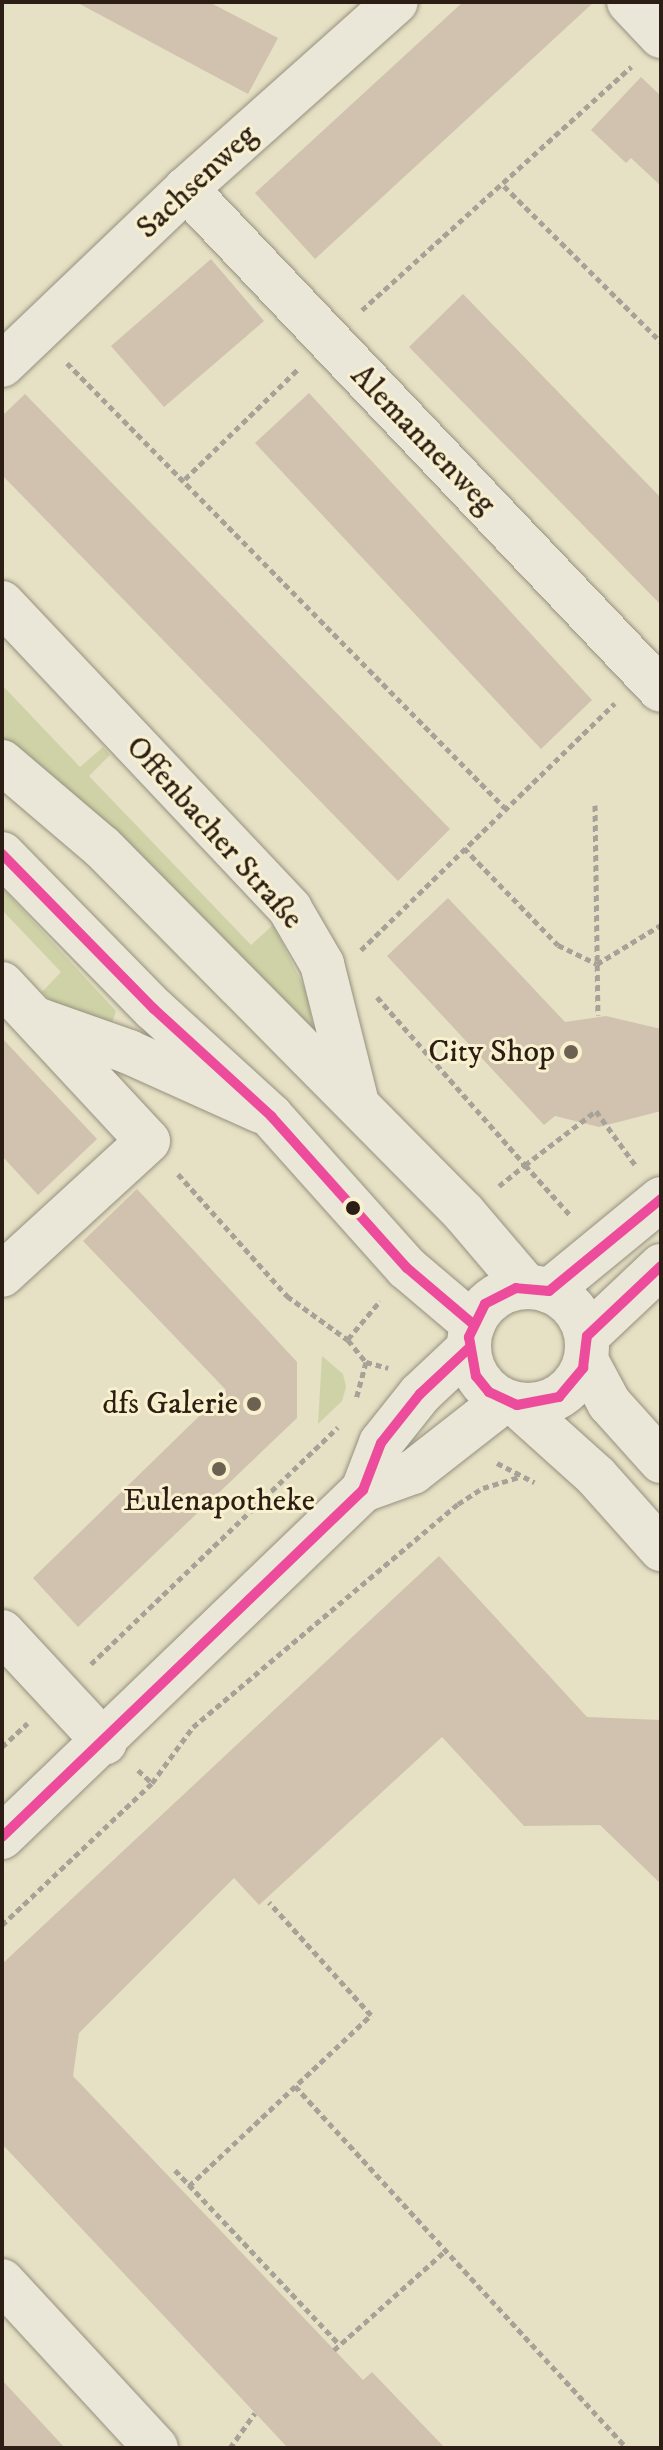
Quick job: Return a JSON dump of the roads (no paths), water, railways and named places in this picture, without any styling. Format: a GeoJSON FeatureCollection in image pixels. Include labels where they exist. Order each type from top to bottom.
{"type":"FeatureCollection","features":[{"type":"Feature","properties":{"kind":"street","name":"Sachsenweg"},"geometry":{"type":"LineString","coordinates":[[2,365],[186,189],[396,2]]}},
{"type":"Feature","properties":{"kind":"street"},"geometry":{"type":"LineString","coordinates":[[629,2],[648,50]]}},
{"type":"Feature","properties":{"kind":"street","name":"Alemannenweg"},"geometry":{"type":"LineString","coordinates":[[186,189],[653,682]]}},
{"type":"Feature","properties":{"kind":"street","name":"Offenbacher Straße"},"geometry":{"type":"LineString","coordinates":[[2,603],[290,909],[322,964],[357,1103]]}},
{"type":"Feature","properties":{"kind":"street","name":"Offenbacher Straße"},"geometry":{"type":"LineString","coordinates":[[2,762],[102,847],[538,1289],[575,1310],[586,1348],[609,1403],[661,1461]]}},
{"type":"Feature","properties":{"kind":"street"},"geometry":{"type":"LineString","coordinates":[[2,854],[154,1009],[271,1116],[470,1336],[476,1376],[596,1476],[661,1549]]}},
{"type":"Feature","properties":{"kind":"street"},"geometry":{"type":"LineString","coordinates":[[2,984],[148,1141],[2,1275]]}},
{"type":"Feature","properties":{"kind":"street"},"geometry":{"type":"LineString","coordinates":[[33,1018],[129,1052],[271,1116]]}},
{"type":"Feature","properties":{"kind":"street"},"geometry":{"type":"LineString","coordinates":[[2,1837],[105,1743],[363,1490],[381,1443],[470,1336],[493,1298],[538,1289],[650,1185]]}},
{"type":"Feature","properties":{"kind":"street"},"geometry":{"type":"LineString","coordinates":[[363,1490],[413,1472],[511,1403],[559,1397],[574,1385],[586,1348],[661,1266]]}},
{"type":"Feature","properties":{"kind":"street"},"geometry":{"type":"LineString","coordinates":[[2,1632],[105,1743]]}},
{"type":"Feature","properties":{"kind":"street"},"geometry":{"type":"LineString","coordinates":[[2,2281],[156,2448]]}},
{"type":"Feature","properties":{"kind":"place","name":"City Shop"},"geometry":{"type":"Point","coordinates":[571,1052]}},
{"type":"Feature","properties":{"kind":"place","name":"dfs Galerie"},"geometry":{"type":"Point","coordinates":[254,1404]}},
{"type":"Feature","properties":{"kind":"place","name":"Eulenapotheke"},"geometry":{"type":"Point","coordinates":[219,1469]}}]}
